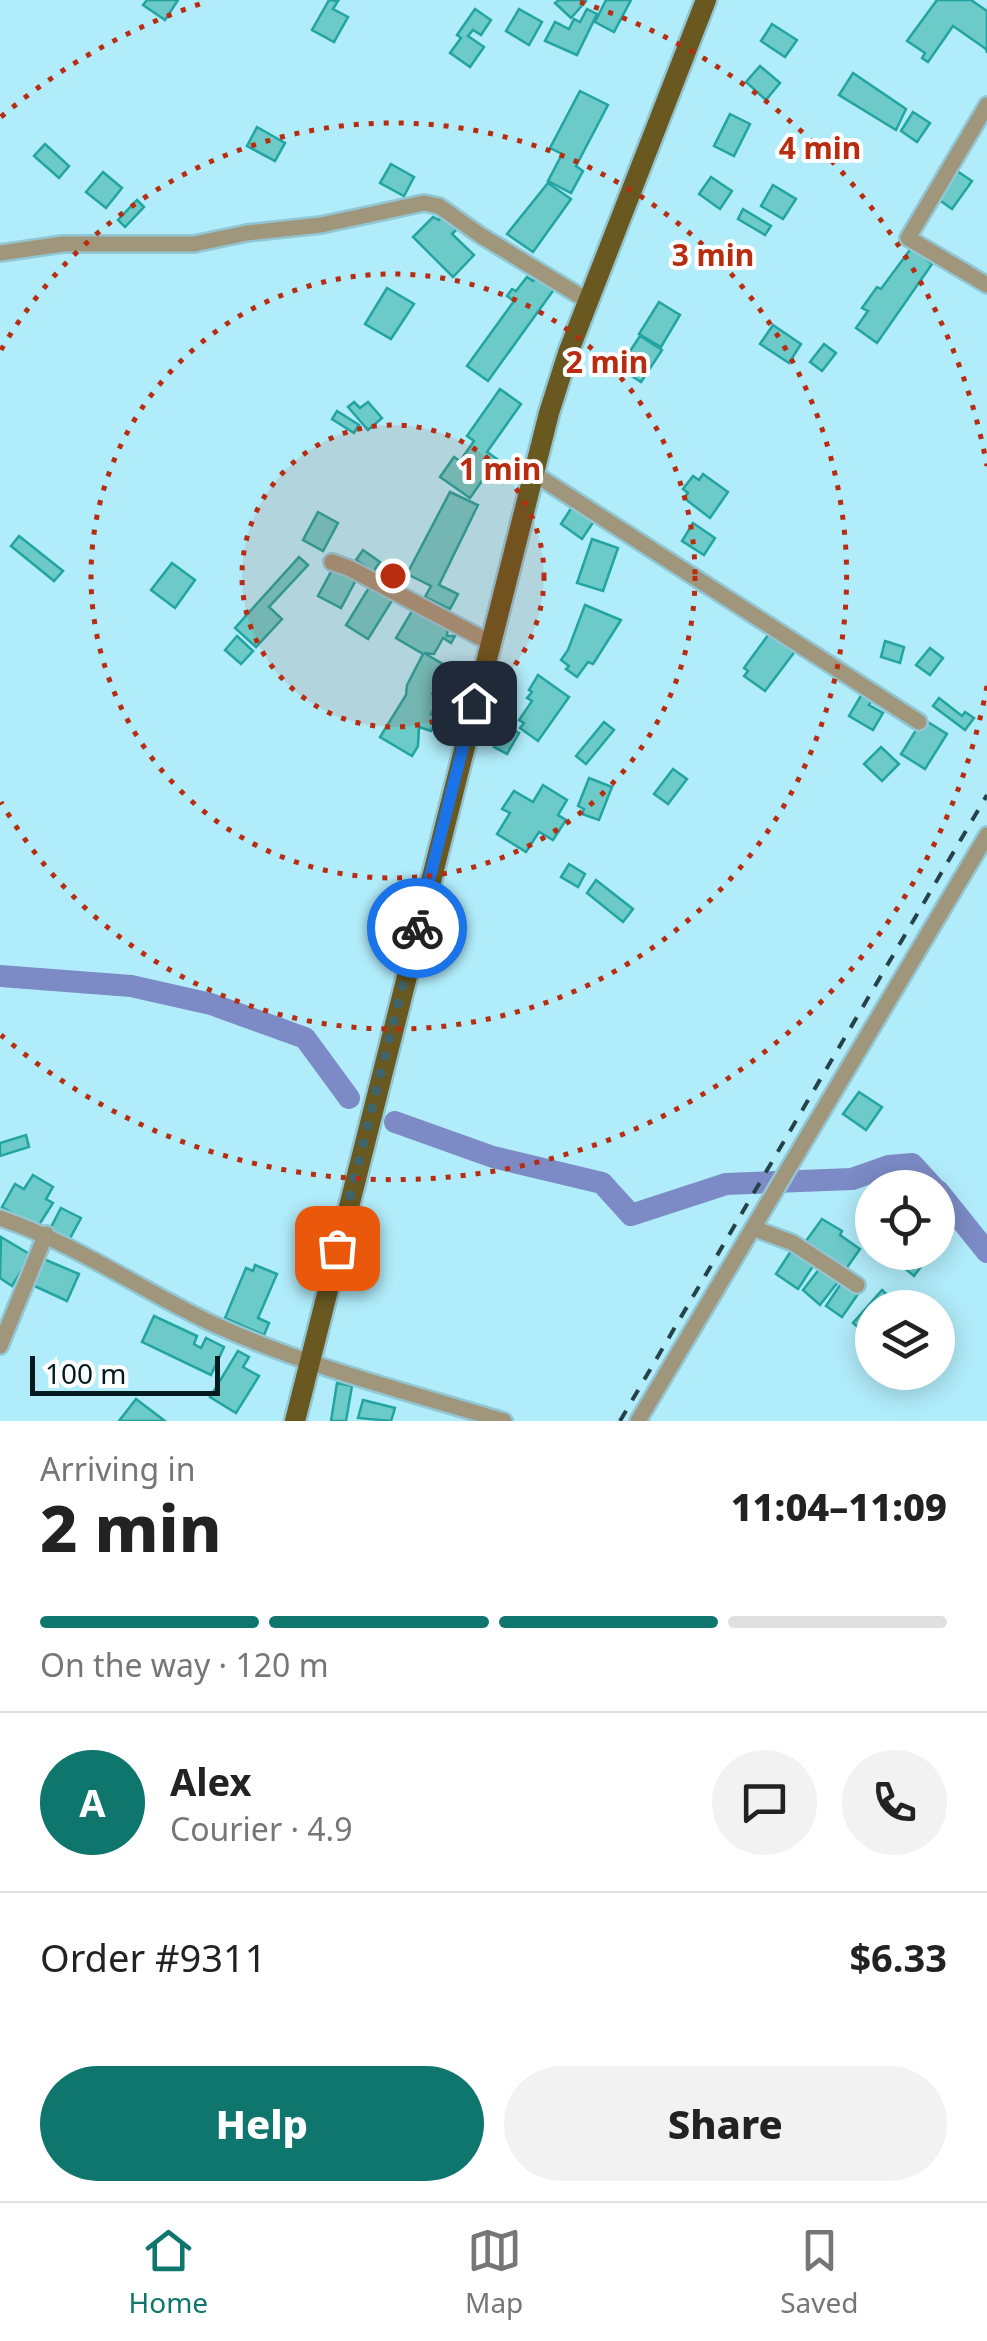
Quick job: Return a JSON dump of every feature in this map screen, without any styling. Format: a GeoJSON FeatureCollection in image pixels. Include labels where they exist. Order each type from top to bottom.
{"type":"FeatureCollection","features":[{"type":"Feature","properties":{"kind":"main road"},"geometry":{"type":"LineString","coordinates":[[295,1421],[533,473],[588,302],[706,0]]}},
{"type":"Feature","properties":{"kind":"street"},"geometry":{"type":"LineString","coordinates":[[987,105],[908,238],[987,285]]}},
{"type":"Feature","properties":{"kind":"street"},"geometry":{"type":"LineString","coordinates":[[0,253],[63,244],[194,244],[247,233],[286,231],[424,203],[440,206],[588,302]]}},
{"type":"Feature","properties":{"kind":"street"},"geometry":{"type":"LineString","coordinates":[[533,473],[919,722]]}},
{"type":"Feature","properties":{"kind":"street"},"geometry":{"type":"LineString","coordinates":[[332,562],[489,642]]}},
{"type":"Feature","properties":{"kind":"street"},"geometry":{"type":"LineString","coordinates":[[638,1421],[987,835]]}},
{"type":"Feature","properties":{"kind":"street"},"geometry":{"type":"LineString","coordinates":[[0,1218],[46,1234],[208,1321],[276,1352],[504,1421]]}},
{"type":"Feature","properties":{"kind":"street"},"geometry":{"type":"LineString","coordinates":[[753,1228],[793,1244],[857,1285]]}},
{"type":"Feature","properties":{"kind":"street"},"geometry":{"type":"LineString","coordinates":[[0,1346],[46,1234]]}},
{"type":"Feature","properties":{"kind":"building"},"geometry":{"type":"Polygon","coordinates":[[[147,0],[178,0],[165,20],[143,5],[147,0]]]}},
{"type":"Feature","properties":{"kind":"building"},"geometry":{"type":"Polygon","coordinates":[[[329,0],[338,1],[333,9],[348,17],[334,42],[312,30],[329,0]]]}},
{"type":"Feature","properties":{"kind":"building"},"geometry":{"type":"Polygon","coordinates":[[[606,0],[631,0],[614,32],[595,22],[606,0]]]}},
{"type":"Feature","properties":{"kind":"building"},"geometry":{"type":"Polygon","coordinates":[[[937,0],[971,0],[987,11],[987,53],[953,26],[928,62],[922,58],[925,53],[907,41],[937,0]]]}},
{"type":"Feature","properties":{"kind":"building"},"geometry":{"type":"Polygon","coordinates":[[[586,1],[571,18],[555,3],[586,1]]]}},
{"type":"Feature","properties":{"kind":"building"},"geometry":{"type":"Polygon","coordinates":[[[475,9],[491,20],[481,35],[473,30],[468,36],[484,47],[470,67],[450,53],[475,9]]]}},
{"type":"Feature","properties":{"kind":"building"},"geometry":{"type":"Polygon","coordinates":[[[519,9],[542,22],[529,45],[506,31],[519,9]]]}},
{"type":"Feature","properties":{"kind":"building"},"geometry":{"type":"Polygon","coordinates":[[[587,9],[597,14],[577,55],[545,41],[555,22],[569,29],[574,19],[580,22],[587,9]]]}},
{"type":"Feature","properties":{"kind":"building"},"geometry":{"type":"Polygon","coordinates":[[[772,24],[797,40],[785,57],[761,41],[772,24]]]}},
{"type":"Feature","properties":{"kind":"building"},"geometry":{"type":"Polygon","coordinates":[[[760,66],[780,83],[766,100],[746,82],[760,66]]]}},
{"type":"Feature","properties":{"kind":"building"},"geometry":{"type":"Polygon","coordinates":[[[853,73],[906,109],[896,130],[839,95],[853,73]]]}},
{"type":"Feature","properties":{"kind":"building"},"geometry":{"type":"Polygon","coordinates":[[[580,91],[608,105],[576,166],[583,171],[571,193],[548,181],[562,154],[550,148],[580,91]]]}},
{"type":"Feature","properties":{"kind":"building"},"geometry":{"type":"Polygon","coordinates":[[[913,112],[930,123],[917,142],[901,131],[913,112]]]}},
{"type":"Feature","properties":{"kind":"building"},"geometry":{"type":"Polygon","coordinates":[[[730,114],[750,124],[734,156],[714,146],[730,114]]]}},
{"type":"Feature","properties":{"kind":"building"},"geometry":{"type":"Polygon","coordinates":[[[257,127],[285,143],[275,161],[247,146],[257,127]]]}},
{"type":"Feature","properties":{"kind":"building"},"geometry":{"type":"Polygon","coordinates":[[[45,144],[69,166],[59,178],[34,156],[45,144]]]}},
{"type":"Feature","properties":{"kind":"building"},"geometry":{"type":"Polygon","coordinates":[[[391,164],[414,177],[404,196],[380,183],[391,164]]]}},
{"type":"Feature","properties":{"kind":"building"},"geometry":{"type":"Polygon","coordinates":[[[954,169],[972,181],[952,209],[935,197],[954,169]]]}},
{"type":"Feature","properties":{"kind":"building"},"geometry":{"type":"Polygon","coordinates":[[[103,172],[122,188],[106,208],[86,192],[103,172]]]}},
{"type":"Feature","properties":{"kind":"building"},"geometry":{"type":"Polygon","coordinates":[[[711,177],[732,191],[720,209],[699,194],[711,177]]]}},
{"type":"Feature","properties":{"kind":"building"},"geometry":{"type":"Polygon","coordinates":[[[548,183],[571,199],[533,252],[507,234],[548,183]]]}},
{"type":"Feature","properties":{"kind":"building"},"geometry":{"type":"Polygon","coordinates":[[[773,185],[796,199],[783,219],[761,206],[773,185]]]}},
{"type":"Feature","properties":{"kind":"building"},"geometry":{"type":"Polygon","coordinates":[[[137,200],[144,207],[125,227],[118,220],[137,200]]]}},
{"type":"Feature","properties":{"kind":"building"},"geometry":{"type":"Polygon","coordinates":[[[743,209],[771,226],[765,235],[738,219],[743,209]]]}},
{"type":"Feature","properties":{"kind":"building"},"geometry":{"type":"Polygon","coordinates":[[[444,214],[458,228],[452,234],[474,255],[453,277],[413,237],[433,217],[439,220],[444,214]]]}},
{"type":"Feature","properties":{"kind":"building"},"geometry":{"type":"Polygon","coordinates":[[[912,247],[932,264],[877,343],[856,328],[868,311],[862,308],[912,247]]]}},
{"type":"Feature","properties":{"kind":"building"},"geometry":{"type":"Polygon","coordinates":[[[538,275],[555,288],[488,381],[467,366],[514,301],[507,296],[512,289],[516,291],[527,277],[533,281],[538,275]]]}},
{"type":"Feature","properties":{"kind":"building"},"geometry":{"type":"Polygon","coordinates":[[[387,288],[414,304],[391,339],[365,324],[387,288]]]}},
{"type":"Feature","properties":{"kind":"building"},"geometry":{"type":"Polygon","coordinates":[[[659,302],[680,315],[661,347],[639,334],[659,302]]]}},
{"type":"Feature","properties":{"kind":"building"},"geometry":{"type":"Polygon","coordinates":[[[773,325],[801,344],[789,363],[760,344],[773,325]]]}},
{"type":"Feature","properties":{"kind":"building"},"geometry":{"type":"Polygon","coordinates":[[[640,336],[662,350],[641,382],[619,368],[640,336]]]}},
{"type":"Feature","properties":{"kind":"building"},"geometry":{"type":"Polygon","coordinates":[[[824,344],[836,353],[822,371],[810,362],[824,344]]]}},
{"type":"Feature","properties":{"kind":"building"},"geometry":{"type":"Polygon","coordinates":[[[500,389],[521,404],[487,452],[497,459],[470,498],[440,477],[454,457],[460,461],[474,441],[467,436],[500,389]]]}},
{"type":"Feature","properties":{"kind":"building"},"geometry":{"type":"Polygon","coordinates":[[[354,402],[360,408],[368,402],[382,418],[368,430],[348,407],[354,402]]]}},
{"type":"Feature","properties":{"kind":"building"},"geometry":{"type":"Polygon","coordinates":[[[337,411],[359,425],[354,433],[332,419],[337,411]]]}},
{"type":"Feature","properties":{"kind":"building"},"geometry":{"type":"Polygon","coordinates":[[[703,474],[728,492],[710,518],[684,498],[688,493],[683,489],[693,476],[699,480],[703,474]]]}},
{"type":"Feature","properties":{"kind":"building"},"geometry":{"type":"Polygon","coordinates":[[[450,492],[478,505],[439,585],[458,594],[450,609],[425,597],[431,586],[407,574],[450,492]]]}},
{"type":"Feature","properties":{"kind":"building"},"geometry":{"type":"Polygon","coordinates":[[[572,507],[594,521],[582,539],[561,524],[572,507]]]}},
{"type":"Feature","properties":{"kind":"building"},"geometry":{"type":"Polygon","coordinates":[[[318,512],[338,523],[323,551],[303,540],[318,512]]]}},
{"type":"Feature","properties":{"kind":"building"},"geometry":{"type":"Polygon","coordinates":[[[693,523],[715,538],[704,555],[682,541],[693,523]]]}},
{"type":"Feature","properties":{"kind":"building"},"geometry":{"type":"Polygon","coordinates":[[[19,536],[63,571],[54,581],[11,546],[19,536]]]}},
{"type":"Feature","properties":{"kind":"building"},"geometry":{"type":"Polygon","coordinates":[[[592,539],[618,548],[603,591],[577,583],[592,539]]]}},
{"type":"Feature","properties":{"kind":"building"},"geometry":{"type":"Polygon","coordinates":[[[363,550],[380,562],[373,572],[356,560],[363,550]]]}},
{"type":"Feature","properties":{"kind":"building"},"geometry":{"type":"Polygon","coordinates":[[[299,557],[308,565],[269,607],[282,619],[256,647],[235,628],[299,557]]]}},
{"type":"Feature","properties":{"kind":"building"},"geometry":{"type":"Polygon","coordinates":[[[172,563],[195,580],[175,608],[151,590],[172,563]]]}},
{"type":"Feature","properties":{"kind":"building"},"geometry":{"type":"Polygon","coordinates":[[[333,568],[348,576],[350,572],[358,576],[341,608],[318,596],[333,568]]]}},
{"type":"Feature","properties":{"kind":"building"},"geometry":{"type":"Polygon","coordinates":[[[370,586],[393,599],[368,639],[346,625],[370,586]]]}},
{"type":"Feature","properties":{"kind":"building"},"geometry":{"type":"Polygon","coordinates":[[[585,605],[621,620],[593,664],[588,662],[577,677],[561,660],[585,605]]]}},
{"type":"Feature","properties":{"kind":"building"},"geometry":{"type":"Polygon","coordinates":[[[415,606],[448,626],[447,636],[455,636],[451,643],[443,638],[434,654],[424,653],[448,667],[432,694],[440,699],[431,714],[438,718],[431,731],[419,727],[418,746],[412,756],[380,737],[406,695],[423,654],[396,638],[415,606]]]}},
{"type":"Feature","properties":{"kind":"building"},"geometry":{"type":"Polygon","coordinates":[[[771,631],[796,650],[765,691],[744,676],[748,671],[744,668],[771,631]]]}},
{"type":"Feature","properties":{"kind":"building"},"geometry":{"type":"Polygon","coordinates":[[[237,636],[253,651],[241,664],[225,650],[237,636]]]}},
{"type":"Feature","properties":{"kind":"building"},"geometry":{"type":"Polygon","coordinates":[[[885,641],[904,647],[900,663],[881,657],[885,641]]]}},
{"type":"Feature","properties":{"kind":"building"},"geometry":{"type":"Polygon","coordinates":[[[930,648],[943,658],[930,675],[916,665],[930,648]]]}},
{"type":"Feature","properties":{"kind":"building"},"geometry":{"type":"Polygon","coordinates":[[[538,675],[569,697],[538,741],[520,728],[524,723],[519,720],[532,701],[527,698],[538,675]]]}},
{"type":"Feature","properties":{"kind":"building"},"geometry":{"type":"Polygon","coordinates":[[[863,692],[873,698],[869,705],[883,713],[873,730],[849,716],[863,692]]]}},
{"type":"Feature","properties":{"kind":"building"},"geometry":{"type":"Polygon","coordinates":[[[939,698],[962,716],[965,712],[974,718],[965,730],[933,706],[939,698]]]}},
{"type":"Feature","properties":{"kind":"building"},"geometry":{"type":"Polygon","coordinates":[[[923,719],[947,734],[925,769],[901,754],[923,719]]]}},
{"type":"Feature","properties":{"kind":"building"},"geometry":{"type":"Polygon","coordinates":[[[604,722],[614,730],[586,764],[576,756],[604,722]]]}},
{"type":"Feature","properties":{"kind":"building"},"geometry":{"type":"Polygon","coordinates":[[[506,726],[519,733],[507,754],[494,747],[506,726]]]}},
{"type":"Feature","properties":{"kind":"building"},"geometry":{"type":"Polygon","coordinates":[[[881,747],[899,764],[882,781],[864,764],[881,747]]]}},
{"type":"Feature","properties":{"kind":"building"},"geometry":{"type":"Polygon","coordinates":[[[673,769],[687,779],[668,804],[654,794],[673,769]]]}},
{"type":"Feature","properties":{"kind":"building"},"geometry":{"type":"Polygon","coordinates":[[[589,778],[612,787],[599,820],[582,814],[584,809],[578,806],[589,778]]]}},
{"type":"Feature","properties":{"kind":"building"},"geometry":{"type":"Polygon","coordinates":[[[543,785],[567,800],[558,815],[566,820],[553,840],[539,832],[526,852],[497,834],[510,813],[502,809],[514,791],[533,802],[543,785]]]}},
{"type":"Feature","properties":{"kind":"building"},"geometry":{"type":"Polygon","coordinates":[[[569,864],[585,874],[578,887],[561,877],[569,864]]]}},
{"type":"Feature","properties":{"kind":"building"},"geometry":{"type":"Polygon","coordinates":[[[596,880],[633,909],[623,922],[587,893],[596,880]]]}},
{"type":"Feature","properties":{"kind":"building"},"geometry":{"type":"Polygon","coordinates":[[[859,1092],[882,1107],[866,1130],[843,1114],[859,1092]]]}},
{"type":"Feature","properties":{"kind":"building"},"geometry":{"type":"Polygon","coordinates":[[[26,1135],[29,1147],[0,1156],[0,1143],[26,1135]]]}},
{"type":"Feature","properties":{"kind":"building"},"geometry":{"type":"Polygon","coordinates":[[[33,1175],[53,1187],[46,1199],[53,1203],[37,1228],[2,1207],[15,1184],[24,1189],[33,1175]]]}},
{"type":"Feature","properties":{"kind":"building"},"geometry":{"type":"Polygon","coordinates":[[[61,1208],[81,1218],[68,1242],[49,1231],[61,1208]]]}},
{"type":"Feature","properties":{"kind":"building"},"geometry":{"type":"Polygon","coordinates":[[[822,1219],[842,1231],[840,1235],[855,1246],[855,1256],[846,1269],[806,1241],[822,1219]]]}},
{"type":"Feature","properties":{"kind":"building"},"geometry":{"type":"Polygon","coordinates":[[[1,1237],[31,1255],[12,1286],[0,1278],[1,1237]]]}},
{"type":"Feature","properties":{"kind":"building"},"geometry":{"type":"Polygon","coordinates":[[[312,1239],[322,1243],[314,1266],[304,1262],[312,1239]]]}},
{"type":"Feature","properties":{"kind":"building"},"geometry":{"type":"Polygon","coordinates":[[[793,1248],[815,1263],[798,1289],[776,1274],[793,1248]]]}},
{"type":"Feature","properties":{"kind":"building"},"geometry":{"type":"Polygon","coordinates":[[[39,1257],[79,1274],[67,1301],[28,1283],[39,1257]]]}},
{"type":"Feature","properties":{"kind":"building"},"geometry":{"type":"Polygon","coordinates":[[[255,1265],[277,1274],[258,1318],[269,1323],[264,1335],[225,1318],[246,1268],[253,1271],[255,1265]]]}},
{"type":"Feature","properties":{"kind":"building"},"geometry":{"type":"Polygon","coordinates":[[[820,1268],[838,1282],[820,1305],[803,1290],[820,1268]]]}},
{"type":"Feature","properties":{"kind":"building"},"geometry":{"type":"Polygon","coordinates":[[[842,1282],[855,1292],[855,1298],[842,1317],[826,1306],[842,1282]]]}},
{"type":"Feature","properties":{"kind":"building"},"geometry":{"type":"Polygon","coordinates":[[[154,1316],[197,1336],[194,1344],[201,1348],[206,1338],[224,1347],[211,1375],[142,1342],[154,1316]]]}},
{"type":"Feature","properties":{"kind":"building"},"geometry":{"type":"Polygon","coordinates":[[[238,1351],[249,1357],[243,1367],[259,1376],[236,1413],[210,1397],[238,1351]]]}},
{"type":"Feature","properties":{"kind":"building"},"geometry":{"type":"Polygon","coordinates":[[[337,1383],[352,1386],[346,1421],[331,1421],[337,1383]]]}},
{"type":"Feature","properties":{"kind":"building"},"geometry":{"type":"Polygon","coordinates":[[[136,1399],[165,1421],[119,1421],[136,1399]]]}},
{"type":"Feature","properties":{"kind":"building"},"geometry":{"type":"Polygon","coordinates":[[[363,1400],[395,1408],[391,1421],[358,1418],[363,1400]]]}},
{"type":"Feature","properties":{"kind":"waterway"},"geometry":{"type":"LineString","coordinates":[[0,976],[131,986],[211,1004],[305,1038],[349,1098]]}},
{"type":"Feature","properties":{"kind":"waterway"},"geometry":{"type":"LineString","coordinates":[[395,1122],[493,1157],[602,1183],[631,1215],[726,1184],[855,1178]]}},
{"type":"Feature","properties":{"kind":"waterway"},"geometry":{"type":"LineString","coordinates":[[878,1170],[912,1164],[918,1170]]}},
{"type":"Feature","properties":{"kind":"waterway"},"geometry":{"type":"LineString","coordinates":[[955,1212],[987,1252]]}},
{"type":"Feature","properties":{"kind":"railway"},"geometry":{"type":"LineString","coordinates":[[620,1421],[987,795]]}},
{"type":"Feature","properties":{"kind":"way so far"},"geometry":{"type":"LineString","coordinates":[[337,1248],[417,928]]}},
{"type":"Feature","properties":{"kind":"route"},"geometry":{"type":"LineString","coordinates":[[417,928],[474,703]]}}]}
